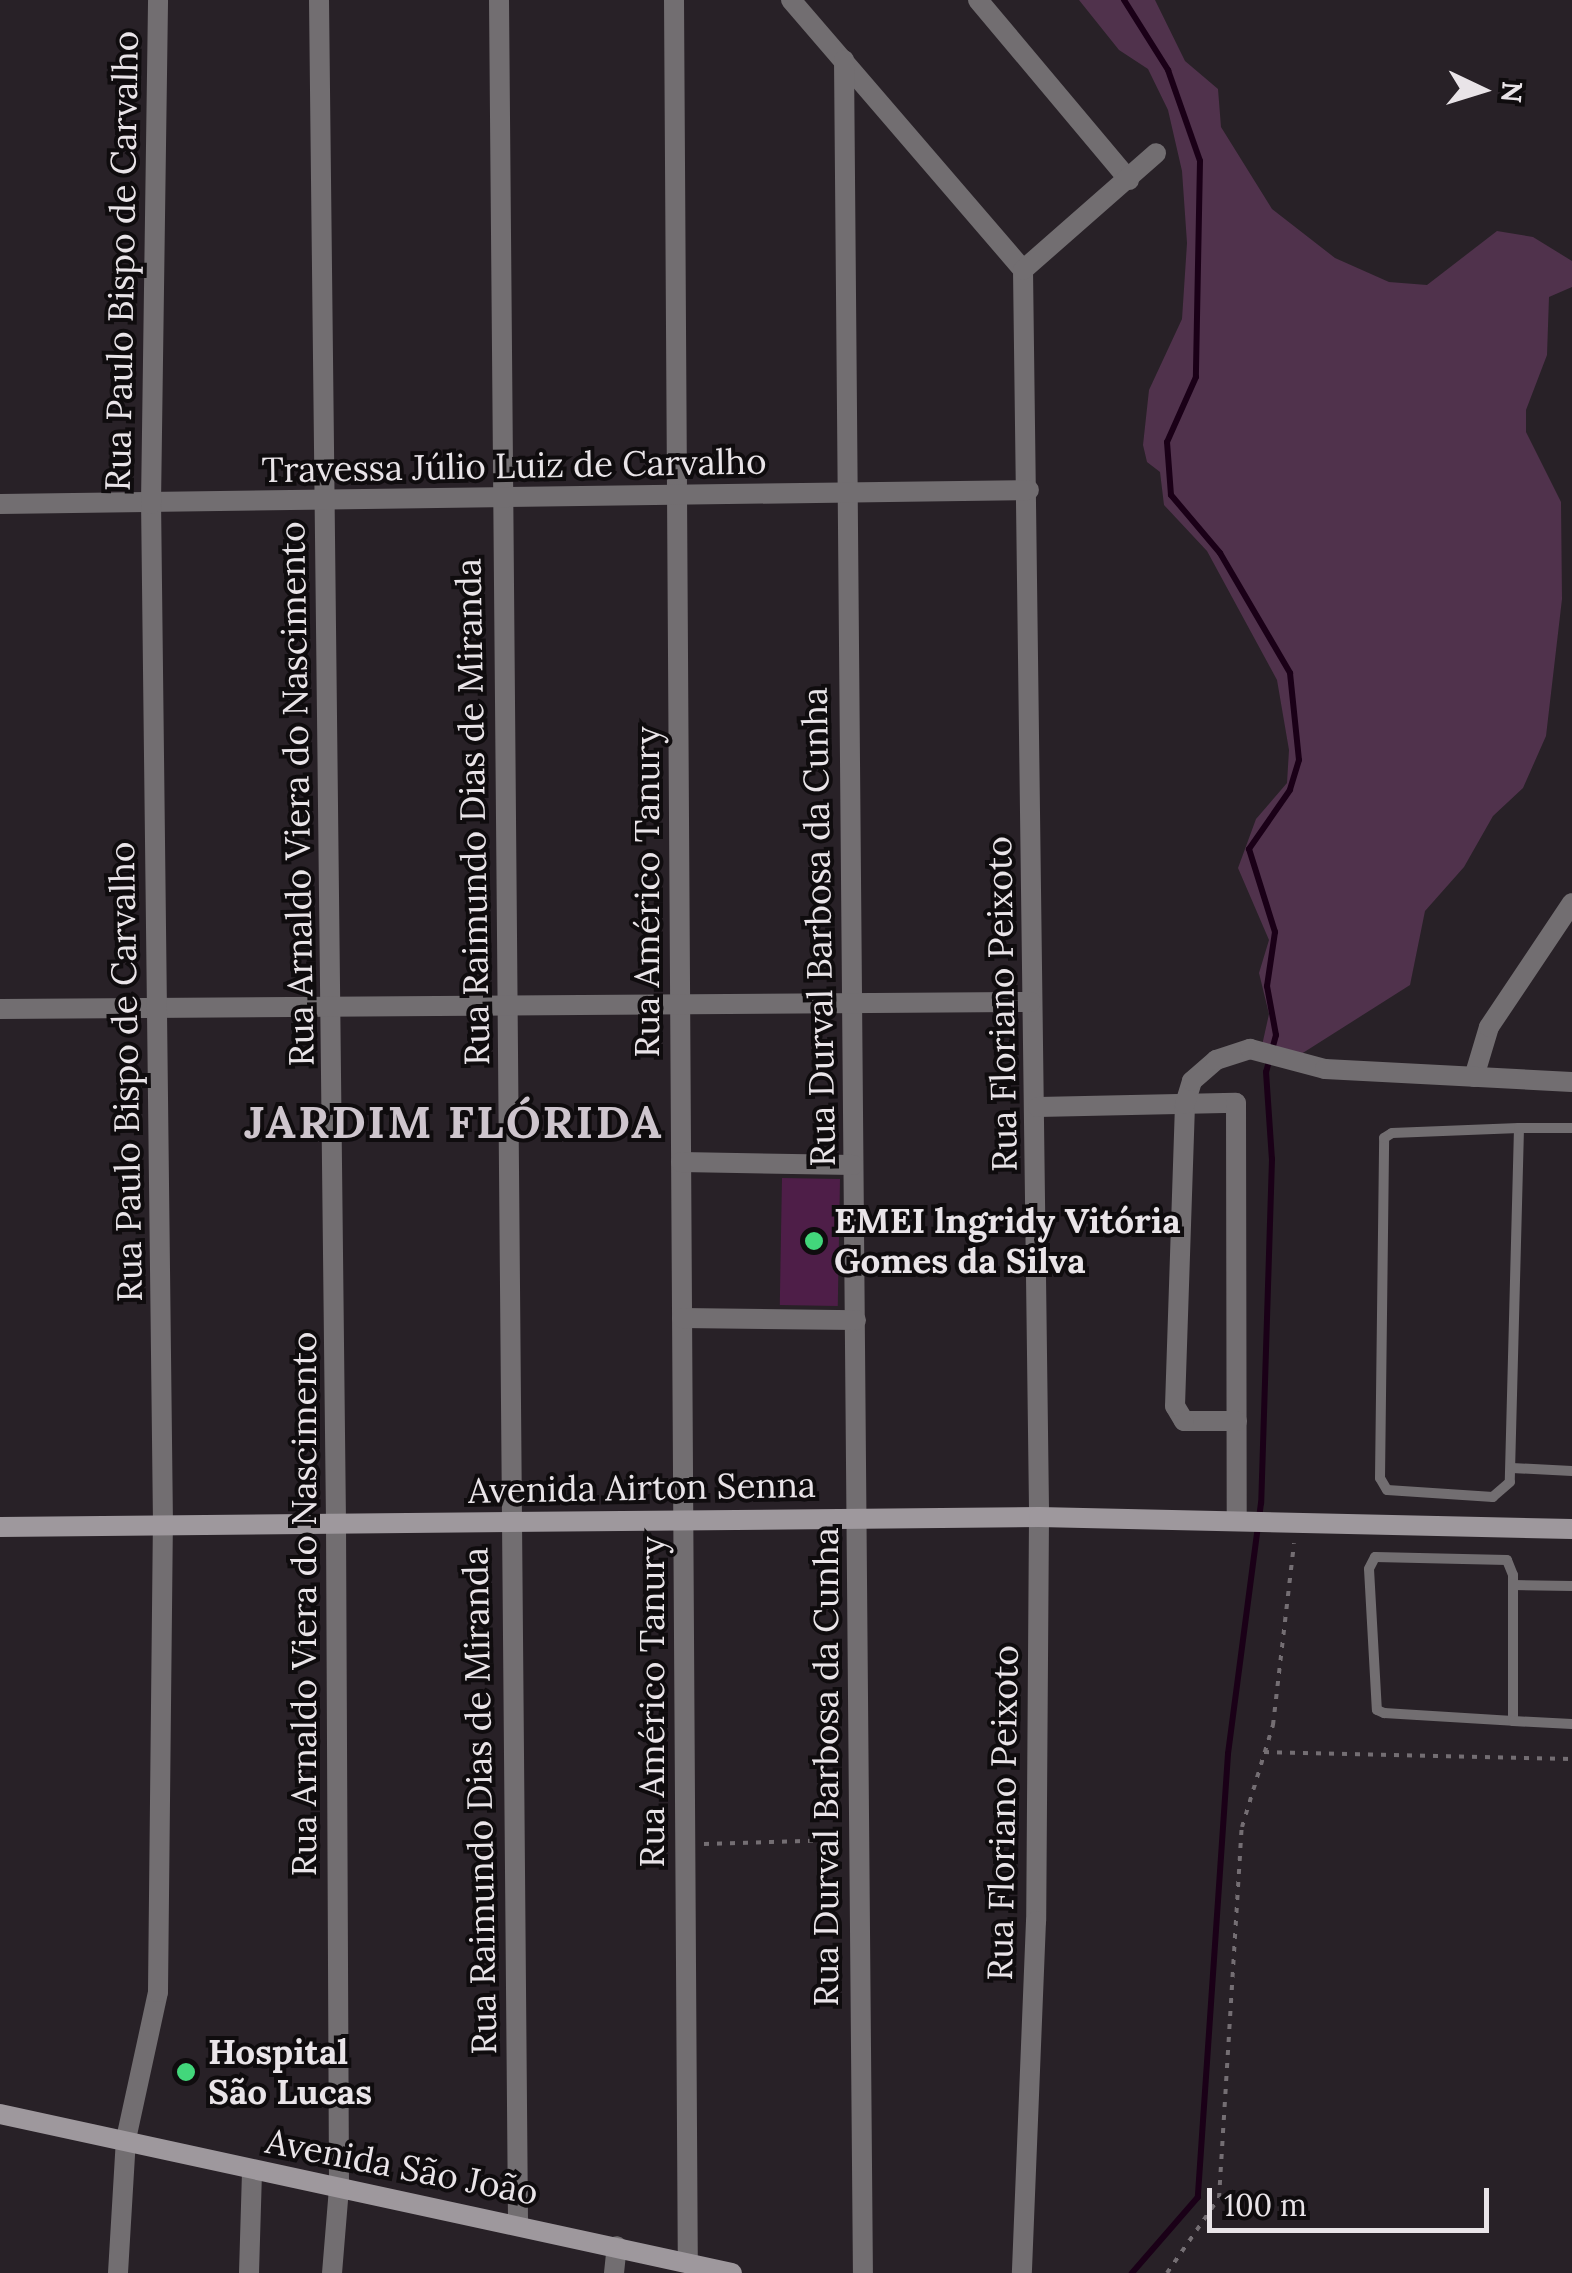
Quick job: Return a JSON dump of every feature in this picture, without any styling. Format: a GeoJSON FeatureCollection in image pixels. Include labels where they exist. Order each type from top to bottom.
{"type":"FeatureCollection","features":[{"type":"Feature","properties":{"kind":"street","name":"Rua Paulo Bispo de Carvalho"},"geometry":{"type":"LineString","coordinates":[[118,2273],[126,2139],[158,1992],[163,1524],[160,1009],[151,504],[158,0]]}},
{"type":"Feature","properties":{"kind":"street","name":"Rua Arnaldo Viera do Nascimento"},"geometry":{"type":"LineString","coordinates":[[319,0],[336,1524],[339,2188],[332,2273]]}},
{"type":"Feature","properties":{"kind":"street","name":"Rua Raimundo Dias de Miranda"},"geometry":{"type":"LineString","coordinates":[[499,0],[498,498],[512,1007],[508,1522],[518,2222]]}},
{"type":"Feature","properties":{"kind":"street","name":"Rua Américo Tanury"},"geometry":{"type":"LineString","coordinates":[[674,0],[688,2263]]}},
{"type":"Feature","properties":{"kind":"street"},"geometry":{"type":"LineString","coordinates":[[792,0],[1023,270],[1129,180],[1156,152]]}},
{"type":"Feature","properties":{"kind":"street"},"geometry":{"type":"LineString","coordinates":[[978,0],[1129,180]]}},
{"type":"Feature","properties":{"kind":"street","name":"Rua Durval Barbosa da Cunha"},"geometry":{"type":"LineString","coordinates":[[844,60],[862,2273]]}},
{"type":"Feature","properties":{"kind":"street","name":"Rua Floriano Peixoto"},"geometry":{"type":"LineString","coordinates":[[1022,2273],[1036,1921],[1039,1517],[1038,1107],[1032,1002],[1029,490],[1023,270]]}},
{"type":"Feature","properties":{"kind":"street","name":"Travessa Júlio Luiz de Carvalho"},"geometry":{"type":"LineString","coordinates":[[0,504],[1029,490]]}},
{"type":"Feature","properties":{"kind":"street"},"geometry":{"type":"LineString","coordinates":[[1474,1077],[1489,1027],[1572,903]]}},
{"type":"Feature","properties":{"kind":"street"},"geometry":{"type":"LineString","coordinates":[[0,1009],[680,1008],[1032,1002]]}},
{"type":"Feature","properties":{"kind":"street"},"geometry":{"type":"LineString","coordinates":[[1237,1422],[1184,1420],[1176,1406],[1185,1104],[1192,1081],[1234,1052],[1250,1048],[1325,1069],[1572,1082]]}},
{"type":"Feature","properties":{"kind":"street"},"geometry":{"type":"LineString","coordinates":[[1038,1107],[1236,1103],[1241,1518]]}},
{"type":"Feature","properties":{"kind":"street"},"geometry":{"type":"LineString","coordinates":[[681,1162],[853,1165]]}},
{"type":"Feature","properties":{"kind":"street"},"geometry":{"type":"LineString","coordinates":[[682,1318],[856,1320]]}},
{"type":"Feature","properties":{"kind":"street","name":"Avenida Airton Senna"},"geometry":{"type":"LineString","coordinates":[[0,1527],[1039,1517],[1291,1518],[1572,1529]]}},
{"type":"Feature","properties":{"kind":"street","name":"Avenida São João"},"geometry":{"type":"LineString","coordinates":[[0,2114],[252,2170],[518,2222],[732,2273]]}},
{"type":"Feature","properties":{"kind":"street"},"geometry":{"type":"LineString","coordinates":[[249,2273],[252,2170]]}},
{"type":"Feature","properties":{"kind":"street"},"geometry":{"type":"LineString","coordinates":[[614,2273],[617,2246]]}},
{"type":"Feature","properties":{"kind":"lane"},"geometry":{"type":"LineString","coordinates":[[1519,1128],[1512,1468],[1508,1489],[1493,1496],[1382,1485],[1383,1143],[1392,1134],[1519,1128],[1572,1128]]}},
{"type":"Feature","properties":{"kind":"lane"},"geometry":{"type":"LineString","coordinates":[[1512,1468],[1572,1472]]}},
{"type":"Feature","properties":{"kind":"lane"},"geometry":{"type":"LineString","coordinates":[[1513,1722],[1512,1566],[1497,1557],[1383,1555],[1368,1569],[1377,1710],[1513,1722],[1572,1724]]}},
{"type":"Feature","properties":{"kind":"lane"},"geometry":{"type":"LineString","coordinates":[[1513,1586],[1572,1586]]}},
{"type":"Feature","properties":{"kind":"path"},"geometry":{"type":"LineString","coordinates":[[1167,2273],[1219,2198],[1242,1827],[1264,1752],[1291,1518]]}},
{"type":"Feature","properties":{"kind":"path"},"geometry":{"type":"LineString","coordinates":[[1264,1752],[1572,1758]]}},
{"type":"Feature","properties":{"kind":"path"},"geometry":{"type":"LineString","coordinates":[[685,1844],[859,1839]]}},
{"type":"Feature","properties":{"kind":"shaded area"},"geometry":{"type":"Polygon","coordinates":[[[1079,0],[1155,0],[1185,61],[1218,89],[1221,127],[1272,209],[1335,258],[1389,282],[1427,285],[1497,231],[1533,237],[1572,261],[1572,287],[1549,297],[1547,355],[1526,410],[1526,432],[1561,502],[1562,599],[1546,736],[1523,788],[1493,816],[1464,867],[1425,911],[1410,985],[1287,1063],[1261,1050],[1269,1014],[1259,973],[1269,940],[1238,868],[1256,819],[1287,783],[1289,750],[1277,680],[1207,551],[1164,505],[1160,472],[1147,462],[1143,445],[1149,390],[1182,319],[1187,243],[1182,171],[1168,110],[1148,69],[1119,50],[1079,0]]]}},
{"type":"Feature","properties":{"kind":"building","name":"EMEI lngridy Vitória Gomes da Silva"},"geometry":{"type":"Polygon","coordinates":[[[782,1178],[840,1179],[838,1306],[780,1305],[782,1178]]]}},
{"type":"Feature","properties":{"kind":"waterway"},"geometry":{"type":"LineString","coordinates":[[1124,0],[1168,70],[1200,161],[1196,377],[1167,442],[1171,495],[1220,553],[1290,673],[1299,760],[1290,790],[1249,849],[1275,932],[1267,986],[1276,1035],[1266,1072],[1272,1159],[1261,1503],[1228,1754],[1198,2197],[1132,2273]]}},
{"type":"Feature","properties":{"kind":"place","name":"EMEI lngridy Vitória Gomes da Silva"},"geometry":{"type":"Point","coordinates":[814,1241]}},
{"type":"Feature","properties":{"kind":"place","name":"Hospital São Lucas"},"geometry":{"type":"Point","coordinates":[186,2072]}},
{"type":"Feature","properties":{"kind":"district","name":"JARDIM FLÓRIDA"},"geometry":{"type":"Point","coordinates":[454,1122]}}]}
